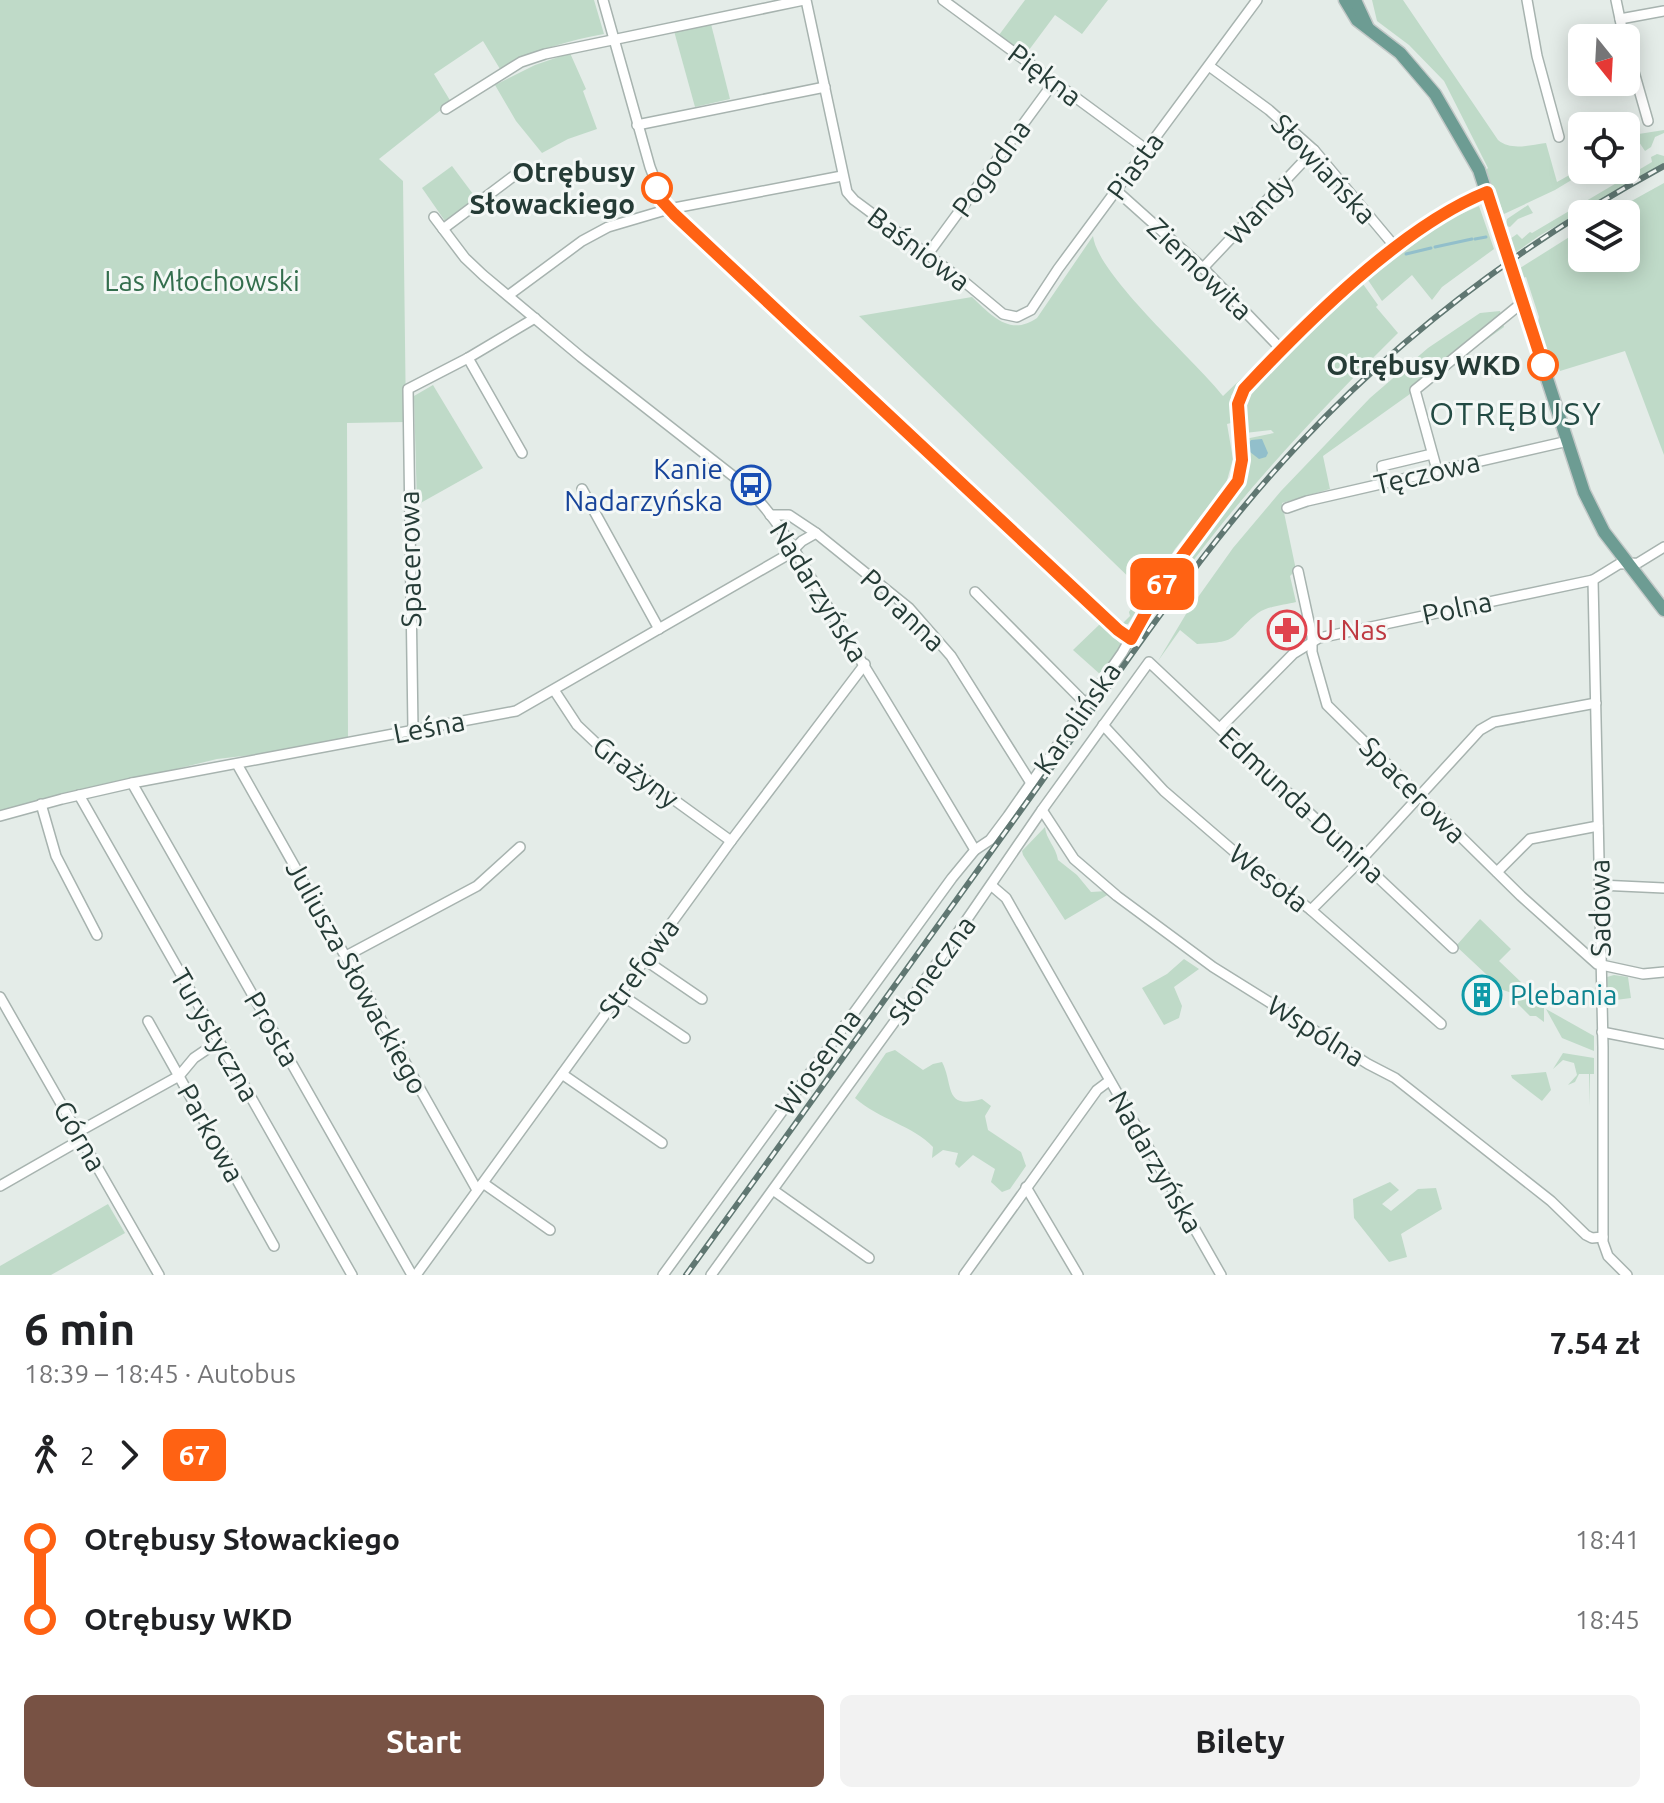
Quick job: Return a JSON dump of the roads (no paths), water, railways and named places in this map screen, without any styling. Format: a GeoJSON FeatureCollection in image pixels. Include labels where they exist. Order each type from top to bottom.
{"type":"FeatureCollection","features":[{"type":"Feature","properties":{"kind":"main road"},"geometry":{"type":"LineString","coordinates":[[1345,0],[1357,20],[1400,53],[1435,94],[1472,158],[1487,192],[1593,514],[1664,610]]}},
{"type":"Feature","properties":{"kind":"main road"},"geometry":{"type":"LineString","coordinates":[[1355,0],[1367,26]]}},
{"type":"Feature","properties":{"kind":"street"},"geometry":{"type":"LineString","coordinates":[[603,0],[637,125],[657,188],[669,209],[1131,639]]}},
{"type":"Feature","properties":{"kind":"street"},"geometry":{"type":"LineString","coordinates":[[446,109],[521,62],[545,54],[805,0],[842,176],[669,209],[603,229],[509,295]]}},
{"type":"Feature","properties":{"kind":"street","name":"Piękna"},"geometry":{"type":"LineString","coordinates":[[943,0],[1147,150]]}},
{"type":"Feature","properties":{"kind":"street","name":"Piasta"},"geometry":{"type":"LineString","coordinates":[[1005,315],[1020,317],[1031,310],[1257,0]]}},
{"type":"Feature","properties":{"kind":"street"},"geometry":{"type":"LineString","coordinates":[[1527,0],[1537,56],[1559,137]]}},
{"type":"Feature","properties":{"kind":"street"},"geometry":{"type":"LineString","coordinates":[[1616,0],[1621,24]]}},
{"type":"Feature","properties":{"kind":"street"},"geometry":{"type":"LineString","coordinates":[[1620,19],[1664,11]]}},
{"type":"Feature","properties":{"kind":"street","name":"Słowiańska"},"geometry":{"type":"LineString","coordinates":[[1209,66],[1269,110],[1314,150],[1396,248]]}},
{"type":"Feature","properties":{"kind":"street","name":"Pogodna"},"geometry":{"type":"LineString","coordinates":[[928,254],[1054,82]]}},
{"type":"Feature","properties":{"kind":"street"},"geometry":{"type":"LineString","coordinates":[[637,125],[825,87]]}},
{"type":"Feature","properties":{"kind":"street"},"geometry":{"type":"LineString","coordinates":[[1640,93],[1648,121]]}},
{"type":"Feature","properties":{"kind":"street","name":"Wandy"},"geometry":{"type":"LineString","coordinates":[[1203,268],[1314,150]]}},
{"type":"Feature","properties":{"kind":"street"},"geometry":{"type":"LineString","coordinates":[[443,229],[515,175]]}},
{"type":"Feature","properties":{"kind":"street","name":"Baśniowa"},"geometry":{"type":"LineString","coordinates":[[842,176],[852,198],[1005,315]]}},
{"type":"Feature","properties":{"kind":"street","name":"Ziemowita"},"geometry":{"type":"LineString","coordinates":[[1117,191],[1203,268],[1282,350]]}},
{"type":"Feature","properties":{"kind":"street","name":"Karolińska"},"geometry":{"type":"LineString","coordinates":[[975,850],[990,840],[1031,783],[1131,639],[1162,583],[1237,484],[1242,463],[1238,415],[1240,396],[1334,300],[1396,248],[1444,212],[1487,192]]}},
{"type":"Feature","properties":{"kind":"street","name":"Nadarzyńska"},"geometry":{"type":"LineString","coordinates":[[434,217],[465,258],[627,394],[742,483],[770,515],[795,549],[975,850]]}},
{"type":"Feature","properties":{"kind":"street"},"geometry":{"type":"LineString","coordinates":[[1437,470],[1415,390],[1523,302]]}},
{"type":"Feature","properties":{"kind":"street"},"geometry":{"type":"LineString","coordinates":[[522,453],[468,358],[535,318]]}},
{"type":"Feature","properties":{"kind":"street","name":"Spacerowa"},"geometry":{"type":"LineString","coordinates":[[413,729],[408,389],[468,358]]}},
{"type":"Feature","properties":{"kind":"street","name":"Tęczowa"},"geometry":{"type":"LineString","coordinates":[[1287,508],[1568,441]]}},
{"type":"Feature","properties":{"kind":"street"},"geometry":{"type":"LineString","coordinates":[[1384,483],[1382,466],[1432,454]]}},
{"type":"Feature","properties":{"kind":"street"},"geometry":{"type":"LineString","coordinates":[[582,489],[659,629]]}},
{"type":"Feature","properties":{"kind":"street","name":"Poranna"},"geometry":{"type":"LineString","coordinates":[[770,515],[789,515],[816,533],[909,608],[951,656],[1031,783]]}},
{"type":"Feature","properties":{"kind":"street","name":"Leśna"},"geometry":{"type":"LineString","coordinates":[[0,816],[132,783],[512,712],[795,549],[816,533]]}},
{"type":"Feature","properties":{"kind":"street","name":"Polna"},"geometry":{"type":"LineString","coordinates":[[1220,728],[1295,653],[1312,641],[1593,580],[1615,565],[1638,563],[1664,547]]}},
{"type":"Feature","properties":{"kind":"street","name":"Spacerowa"},"geometry":{"type":"LineString","coordinates":[[1298,571],[1327,705],[1497,872],[1601,966]]}},
{"type":"Feature","properties":{"kind":"street","name":"Sadowa"},"geometry":{"type":"LineString","coordinates":[[1593,580],[1603,1237]]}},
{"type":"Feature","properties":{"kind":"street"},"geometry":{"type":"LineString","coordinates":[[975,592],[1086,704]]}},
{"type":"Feature","properties":{"kind":"street","name":"Edmunda Dunina"},"geometry":{"type":"LineString","coordinates":[[1149,662],[1453,948]]}},
{"type":"Feature","properties":{"kind":"street","name":"Słoneczna"},"geometry":{"type":"LineString","coordinates":[[711,1275],[992,886],[1042,810],[1149,662]]}},
{"type":"Feature","properties":{"kind":"street","name":"Strefowa"},"geometry":{"type":"LineString","coordinates":[[414,1275],[731,841],[865,664]]}},
{"type":"Feature","properties":{"kind":"street","name":"Grażyny"},"geometry":{"type":"LineString","coordinates":[[554,690],[577,725],[597,744],[731,841]]}},
{"type":"Feature","properties":{"kind":"street"},"geometry":{"type":"LineString","coordinates":[[1311,910],[1480,730],[1494,722],[1596,703]]}},
{"type":"Feature","properties":{"kind":"street","name":"Wesoła"},"geometry":{"type":"LineString","coordinates":[[1103,725],[1164,791],[1237,854],[1311,910],[1441,1024]]}},
{"type":"Feature","properties":{"kind":"street","name":"Juliusza Słowackiego"},"geometry":{"type":"LineString","coordinates":[[237,764],[480,1186]]}},
{"type":"Feature","properties":{"kind":"street","name":"Prosta"},"geometry":{"type":"LineString","coordinates":[[132,783],[414,1275]]}},
{"type":"Feature","properties":{"kind":"street","name":"Turystyczna"},"geometry":{"type":"LineString","coordinates":[[79,795],[352,1275]]}},
{"type":"Feature","properties":{"kind":"street"},"geometry":{"type":"LineString","coordinates":[[41,804],[56,856],[97,935]]}},
{"type":"Feature","properties":{"kind":"street","name":"Wspólna"},"geometry":{"type":"LineString","coordinates":[[1042,810],[1074,859],[1136,911],[1213,967],[1395,1078],[1551,1201],[1586,1235],[1603,1237]]}},
{"type":"Feature","properties":{"kind":"street"},"geometry":{"type":"LineString","coordinates":[[1497,872],[1530,839],[1598,826]]}},
{"type":"Feature","properties":{"kind":"street"},"geometry":{"type":"LineString","coordinates":[[346,956],[477,886],[520,847]]}},
{"type":"Feature","properties":{"kind":"street","name":"Wiosenna"},"geometry":{"type":"LineString","coordinates":[[663,1275],[975,850]]}},
{"type":"Feature","properties":{"kind":"street"},"geometry":{"type":"LineString","coordinates":[[1599,885],[1664,888]]}},
{"type":"Feature","properties":{"kind":"street","name":"Nadarzyńska"},"geometry":{"type":"LineString","coordinates":[[992,886],[1006,898],[1221,1275]]}},
{"type":"Feature","properties":{"kind":"street"},"geometry":{"type":"LineString","coordinates":[[645,960],[702,999]]}},
{"type":"Feature","properties":{"kind":"street"},"geometry":{"type":"LineString","coordinates":[[1601,966],[1643,974],[1664,972]]}},
{"type":"Feature","properties":{"kind":"street"},"geometry":{"type":"LineString","coordinates":[[620,994],[685,1038]]}},
{"type":"Feature","properties":{"kind":"street","name":"Górna"},"geometry":{"type":"LineString","coordinates":[[0,997],[159,1275]]}},
{"type":"Feature","properties":{"kind":"street"},"geometry":{"type":"LineString","coordinates":[[0,1021],[10,1015]]}},
{"type":"Feature","properties":{"kind":"street","name":"Parkowa"},"geometry":{"type":"LineString","coordinates":[[148,1021],[274,1246]]}},
{"type":"Feature","properties":{"kind":"street"},"geometry":{"type":"LineString","coordinates":[[1602,1032],[1616,1032],[1664,1044]]}},
{"type":"Feature","properties":{"kind":"street"},"geometry":{"type":"LineString","coordinates":[[0,1186],[179,1076],[194,1058],[219,1041]]}},
{"type":"Feature","properties":{"kind":"street"},"geometry":{"type":"LineString","coordinates":[[562,1074],[662,1143]]}},
{"type":"Feature","properties":{"kind":"street"},"geometry":{"type":"LineString","coordinates":[[964,1275],[1097,1090],[1109,1081]]}},
{"type":"Feature","properties":{"kind":"street"},"geometry":{"type":"LineString","coordinates":[[480,1186],[550,1230]]}},
{"type":"Feature","properties":{"kind":"street"},"geometry":{"type":"LineString","coordinates":[[1026,1187],[1078,1275]]}},
{"type":"Feature","properties":{"kind":"street"},"geometry":{"type":"LineString","coordinates":[[773,1190],[869,1258]]}},
{"type":"Feature","properties":{"kind":"street"},"geometry":{"type":"LineString","coordinates":[[1603,1237],[1606,1252],[1627,1275]]}},
{"type":"Feature","properties":{"kind":"water"},"geometry":{"type":"Polygon","coordinates":[[[1262,439],[1268,453],[1259,459],[1250,452],[1249,443],[1262,439]]]}},
{"type":"Feature","properties":{"kind":"waterway"},"geometry":{"type":"LineString","coordinates":[[1475,239],[1486,237]]}},
{"type":"Feature","properties":{"kind":"waterway"},"geometry":{"type":"LineString","coordinates":[[1435,247],[1472,239]]}},
{"type":"Feature","properties":{"kind":"waterway"},"geometry":{"type":"LineString","coordinates":[[1406,254],[1431,248]]}},
{"type":"Feature","properties":{"kind":"railway"},"geometry":{"type":"LineString","coordinates":[[686,1275],[1157,619],[1263,484],[1341,401],[1471,289],[1565,224],[1664,166]]}},
{"type":"Feature","properties":{"kind":"place","name":"Otrębusy Słowackiego"},"geometry":{"type":"Point","coordinates":[657,188]}},
{"type":"Feature","properties":{"kind":"place","name":"Otrębusy WKD"},"geometry":{"type":"Point","coordinates":[1543,365]}},
{"type":"Feature","properties":{"kind":"place","name":"Kanie Nadarzyńska"},"geometry":{"type":"Point","coordinates":[751,485]}},
{"type":"Feature","properties":{"kind":"place","name":"U Nas"},"geometry":{"type":"Point","coordinates":[1287,630]}},
{"type":"Feature","properties":{"kind":"place","name":"Plebania"},"geometry":{"type":"Point","coordinates":[1482,995]}},
{"type":"Feature","properties":{"kind":"district","name":"OTRĘBUSY"},"geometry":{"type":"Point","coordinates":[1516,414]}},
{"type":"Feature","properties":{"kind":"park label","name":"Las Młochowski"},"geometry":{"type":"Point","coordinates":[202,281]}}]}
